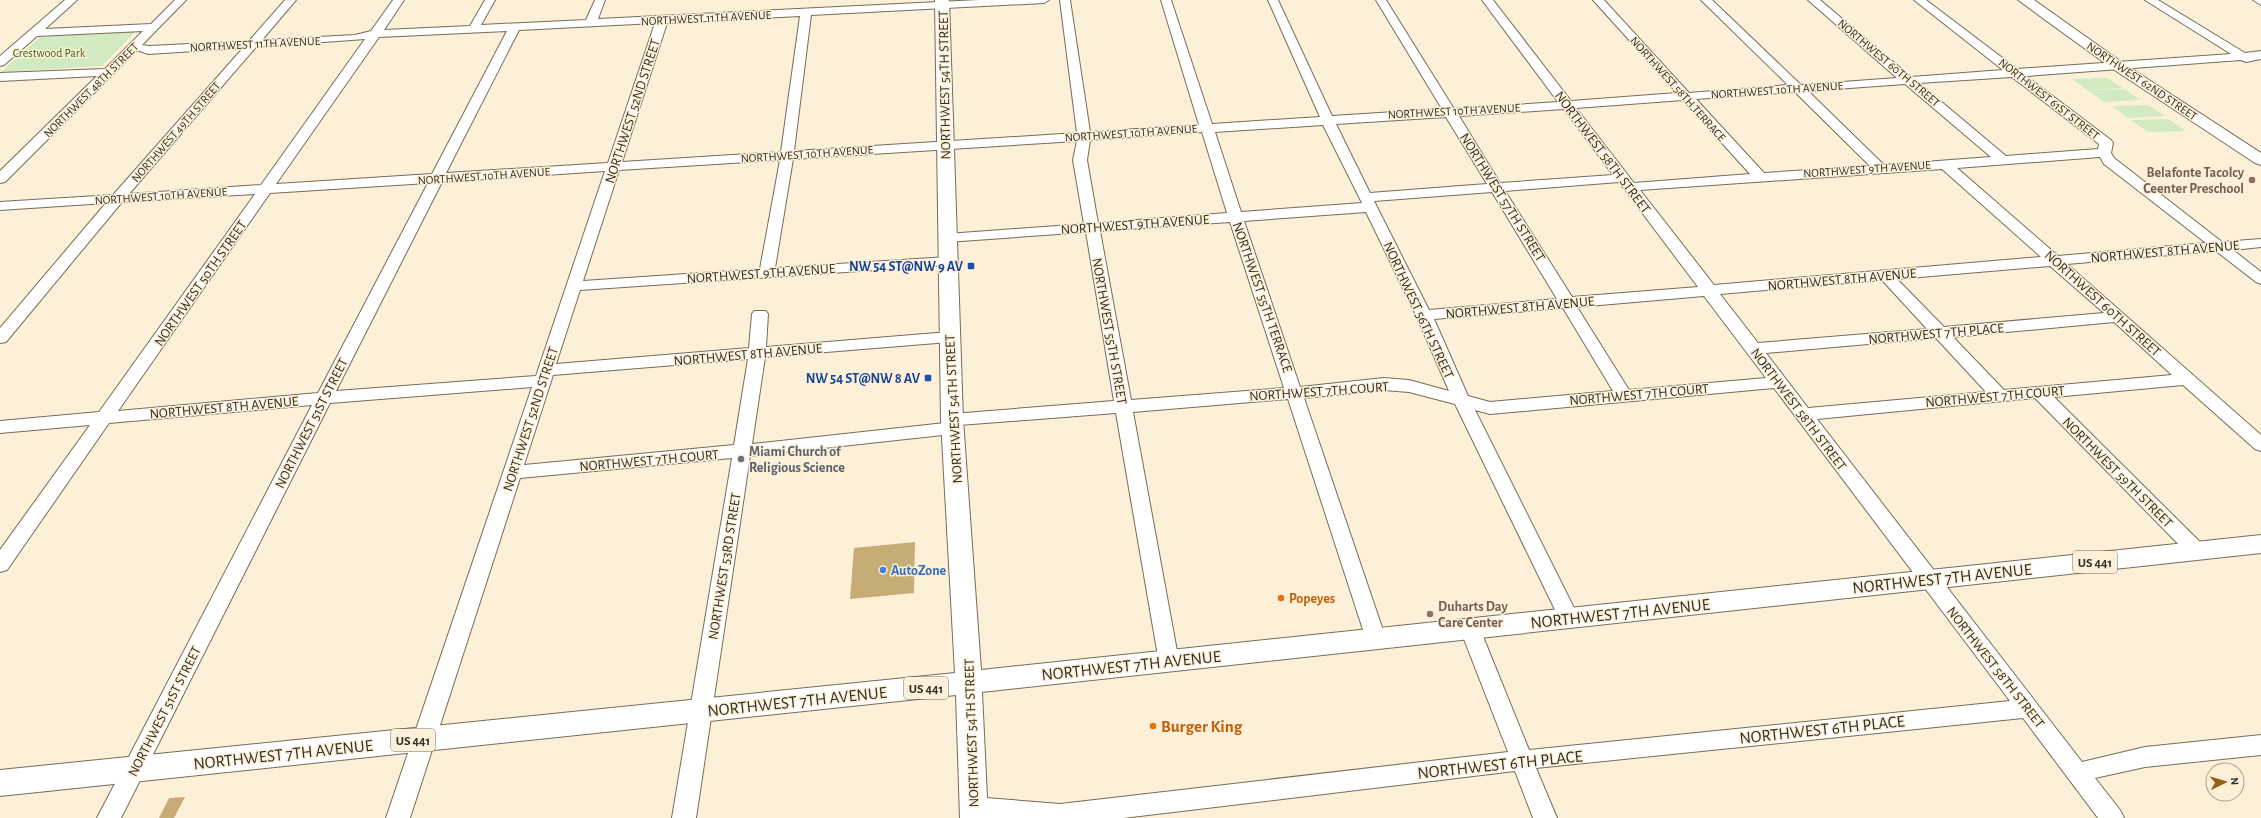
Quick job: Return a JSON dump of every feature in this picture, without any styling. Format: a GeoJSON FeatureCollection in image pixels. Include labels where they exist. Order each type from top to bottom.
{"type":"FeatureCollection","features":[{"type":"Feature","properties":{"kind":"main road","name":"NORTHWEST 62ND STREET"},"geometry":{"type":"LineString","coordinates":[[2025,0],[2118,66],[2261,160]]}},
{"type":"Feature","properties":{"kind":"main road","name":"NORTHWEST 62ND STREET"},"geometry":{"type":"LineString","coordinates":[[2038,0],[2261,148]]}},
{"type":"Feature","properties":{"kind":"main road","name":"NORTHWEST 54TH STREET"},"geometry":{"type":"LineString","coordinates":[[942,2],[952,424],[970,683],[974,812]]}},
{"type":"Feature","properties":{"kind":"main road","name":"NORTHWEST 7TH AVENUE"},"geometry":{"type":"LineString","coordinates":[[0,783],[1170,662],[2261,544]]}},
{"type":"Feature","properties":{"kind":"street"},"geometry":{"type":"LineString","coordinates":[[0,62],[5,54],[34,33],[72,0]]}},
{"type":"Feature","properties":{"kind":"street","name":"NORTHWEST 48TH STREET"},"geometry":{"type":"LineString","coordinates":[[0,179],[109,72],[137,48],[154,27],[181,0]]}},
{"type":"Feature","properties":{"kind":"street","name":"NORTHWEST 49TH STREET"},"geometry":{"type":"LineString","coordinates":[[0,338],[117,199],[291,0]]}},
{"type":"Feature","properties":{"kind":"street","name":"NORTHWEST 50TH STREET"},"geometry":{"type":"LineString","coordinates":[[0,565],[266,189],[371,34],[399,0]]}},
{"type":"Feature","properties":{"kind":"street"},"geometry":{"type":"LineString","coordinates":[[473,30],[490,0]]}},
{"type":"Feature","properties":{"kind":"street"},"geometry":{"type":"LineString","coordinates":[[590,24],[600,0]]}},
{"type":"Feature","properties":{"kind":"street","name":"NORTHWEST 11TH AVENUE"},"geometry":{"type":"LineString","coordinates":[[137,48],[148,50],[255,41],[355,38],[371,34],[806,13],[942,2],[1044,0]]}},
{"type":"Feature","properties":{"kind":"street","name":"NORTHWEST 55TH STREET"},"geometry":{"type":"LineString","coordinates":[[1066,0],[1084,136],[1080,160],[1170,662]]}},
{"type":"Feature","properties":{"kind":"street","name":"NORTHWEST 55TH TERRACE"},"geometry":{"type":"LineString","coordinates":[[1166,0],[1235,216],[1376,639]]}},
{"type":"Feature","properties":{"kind":"street","name":"NORTHWEST 56TH STREET"},"geometry":{"type":"LineString","coordinates":[[1273,0],[1327,119],[1424,315],[1462,401],[1569,618]]}},
{"type":"Feature","properties":{"kind":"street","name":"NORTHWEST 57TH STREET"},"geometry":{"type":"LineString","coordinates":[[1381,0],[1624,395]]}},
{"type":"Feature","properties":{"kind":"street","name":"NORTHWEST 58TH STREET"},"geometry":{"type":"LineString","coordinates":[[1487,0],[1707,290],[2112,818]]}},
{"type":"Feature","properties":{"kind":"street","name":"NORTHWEST 58TH TERRACE"},"geometry":{"type":"LineString","coordinates":[[1598,0],[1760,177]]}},
{"type":"Feature","properties":{"kind":"street"},"geometry":{"type":"LineString","coordinates":[[1706,0],[1881,168]]}},
{"type":"Feature","properties":{"kind":"street","name":"NORTHWEST 60TH STREET"},"geometry":{"type":"LineString","coordinates":[[1813,0],[2001,159]]}},
{"type":"Feature","properties":{"kind":"street","name":"NORTHWEST 61ST STREET"},"geometry":{"type":"LineString","coordinates":[[1919,0],[2106,143],[2104,153],[2110,161],[2261,279]]}},
{"type":"Feature","properties":{"kind":"street"},"geometry":{"type":"LineString","coordinates":[[2150,0],[2261,67]]}},
{"type":"Feature","properties":{"kind":"street"},"geometry":{"type":"LineString","coordinates":[[767,273],[787,155],[806,13]]}},
{"type":"Feature","properties":{"kind":"street","name":"NORTHWEST 52ND STREET"},"geometry":{"type":"LineString","coordinates":[[398,818],[426,739],[662,20]]}},
{"type":"Feature","properties":{"kind":"street"},"geometry":{"type":"LineString","coordinates":[[34,33],[154,27]]}},
{"type":"Feature","properties":{"kind":"street","name":"NORTHWEST 51ST STREET"},"geometry":{"type":"LineString","coordinates":[[109,818],[514,28]]}},
{"type":"Feature","properties":{"kind":"street","name":"NORTHWEST 10TH AVENUE"},"geometry":{"type":"LineString","coordinates":[[0,206],[436,179],[1449,111],[1568,105],[2261,55]]}},
{"type":"Feature","properties":{"kind":"street"},"geometry":{"type":"LineString","coordinates":[[0,77],[109,72]]}},
{"type":"Feature","properties":{"kind":"street","name":"NORTHWEST 9TH AVENUE"},"geometry":{"type":"LineString","coordinates":[[947,238],[1235,216],[1368,202],[1496,186],[1627,183],[1760,177],[2104,153]]}},
{"type":"Feature","properties":{"kind":"street","name":"NORTHWEST 60TH STREET"},"geometry":{"type":"LineString","coordinates":[[1944,163],[2261,444]]}},
{"type":"Feature","properties":{"kind":"street","name":"NORTHWEST 8TH AVENUE"},"geometry":{"type":"LineString","coordinates":[[1424,315],[1885,275],[2057,262],[2261,243]]}},
{"type":"Feature","properties":{"kind":"street","name":"NORTHWEST 9TH AVENUE"},"geometry":{"type":"LineString","coordinates":[[574,286],[948,261]]}},
{"type":"Feature","properties":{"kind":"street"},"geometry":{"type":"LineString","coordinates":[[1885,275],[2000,396]]}},
{"type":"Feature","properties":{"kind":"street","name":"NORTHWEST 53RD STREET"},"geometry":{"type":"LineString","coordinates":[[684,818],[757,354],[760,314]]}},
{"type":"Feature","properties":{"kind":"street","name":"NORTHWEST 7TH PLACE"},"geometry":{"type":"LineString","coordinates":[[1753,349],[2119,317]]}},
{"type":"Feature","properties":{"kind":"street","name":"NORTHWEST 8TH AVENUE"},"geometry":{"type":"LineString","coordinates":[[0,427],[324,398],[757,354],[949,337]]}},
{"type":"Feature","properties":{"kind":"street","name":"NORTHWEST 7TH COURT"},"geometry":{"type":"LineString","coordinates":[[1803,414],[2187,378]]}},
{"type":"Feature","properties":{"kind":"street","name":"NORTHWEST 7TH COURT"},"geometry":{"type":"LineString","coordinates":[[513,472],[741,451],[952,424],[1123,406],[1295,393],[1384,384],[1409,386],[1490,408],[1778,382]]}},
{"type":"Feature","properties":{"kind":"street","name":"NORTHWEST 59TH STREET"},"geometry":{"type":"LineString","coordinates":[[2039,392],[2197,551]]}},
{"type":"Feature","properties":{"kind":"street"},"geometry":{"type":"LineString","coordinates":[[1470,629],[1545,818]]}},
{"type":"Feature","properties":{"kind":"street","name":"NORTHWEST 6TH PLACE"},"geometry":{"type":"LineString","coordinates":[[974,812],[1060,815],[1523,760],[2027,708]]}},
{"type":"Feature","properties":{"kind":"street"},"geometry":{"type":"LineString","coordinates":[[2078,773],[2106,763],[2133,758],[2261,745]]}},
{"type":"Feature","properties":{"kind":"green space","name":"Crestwood Park"},"geometry":{"type":"Polygon","coordinates":[[[136,31],[102,66],[1,72],[40,37],[136,31]]]}},
{"type":"Feature","properties":{"kind":"green space"},"geometry":{"type":"Polygon","coordinates":[[[2107,78],[2123,88],[2087,90],[2072,79],[2107,78]]]}},
{"type":"Feature","properties":{"kind":"green space"},"geometry":{"type":"Polygon","coordinates":[[[2124,89],[2140,100],[2104,102],[2088,90],[2124,89]]]}},
{"type":"Feature","properties":{"kind":"green space"},"geometry":{"type":"Polygon","coordinates":[[[2148,105],[2165,116],[2128,118],[2112,106],[2148,105]]]}},
{"type":"Feature","properties":{"kind":"green space"},"geometry":{"type":"Polygon","coordinates":[[[2168,119],[2186,131],[2148,132],[2131,120],[2168,119]]]}},
{"type":"Feature","properties":{"kind":"building","name":"AutoZone"},"geometry":{"type":"Polygon","coordinates":[[[915,542],[914,593],[850,599],[854,548],[915,542]]]}},
{"type":"Feature","properties":{"kind":"building"},"geometry":{"type":"Polygon","coordinates":[[[185,797],[174,818],[159,818],[169,798],[185,797]]]}},
{"type":"Feature","properties":{"kind":"place","name":"Belafonte Tacolcy Ceenter Preschool"},"geometry":{"type":"Point","coordinates":[2252,180]}},
{"type":"Feature","properties":{"kind":"place","name":"NW 54 ST@NW 9 AV"},"geometry":{"type":"Point","coordinates":[971,266]}},
{"type":"Feature","properties":{"kind":"place","name":"NW 54 ST@NW 8 AV"},"geometry":{"type":"Point","coordinates":[928,378]}},
{"type":"Feature","properties":{"kind":"place","name":"Miami Church of Religious Science"},"geometry":{"type":"Point","coordinates":[741,459]}},
{"type":"Feature","properties":{"kind":"place","name":"AutoZone"},"geometry":{"type":"Point","coordinates":[883,570]}},
{"type":"Feature","properties":{"kind":"place","name":"Popeyes"},"geometry":{"type":"Point","coordinates":[1281,598]}},
{"type":"Feature","properties":{"kind":"place","name":"Duharts Day Care Center"},"geometry":{"type":"Point","coordinates":[1430,614]}},
{"type":"Feature","properties":{"kind":"place","name":"Burger King"},"geometry":{"type":"Point","coordinates":[1153,726]}}]}
